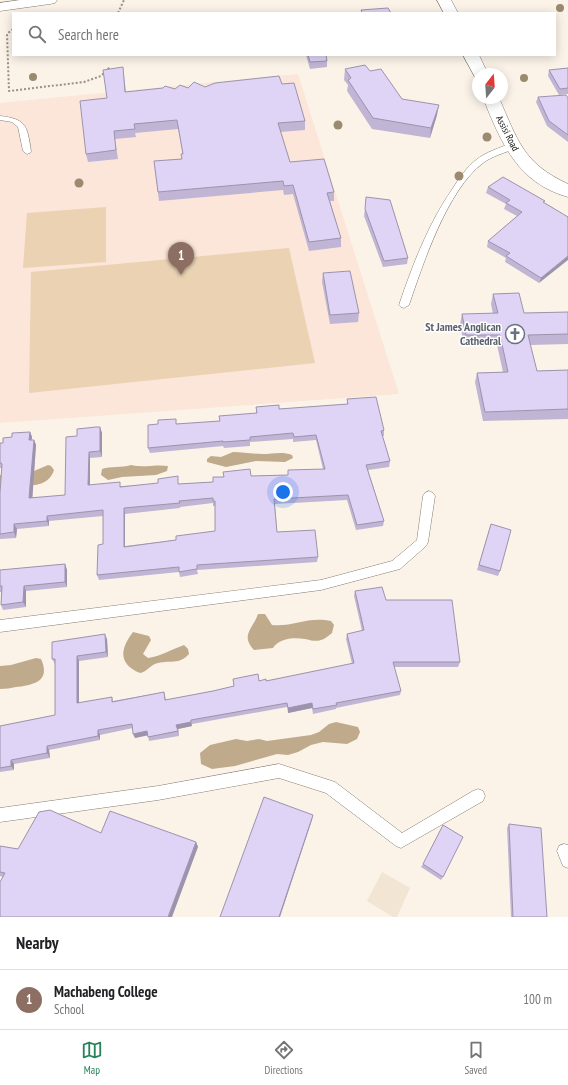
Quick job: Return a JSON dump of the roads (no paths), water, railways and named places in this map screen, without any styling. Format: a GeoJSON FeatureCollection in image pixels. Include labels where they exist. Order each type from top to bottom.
{"type":"FeatureCollection","features":[{"type":"Feature","properties":{"kind":"street"},"geometry":{"type":"LineString","coordinates":[[0,6],[50,0]]}},
{"type":"Feature","properties":{"kind":"street"},"geometry":{"type":"LineString","coordinates":[[444,0],[450,12]]}},
{"type":"Feature","properties":{"kind":"street"},"geometry":{"type":"LineString","coordinates":[[471,56],[477,68]]}},
{"type":"Feature","properties":{"kind":"street","name":"Assisi Road"},"geometry":{"type":"LineString","coordinates":[[494,104],[513,146],[528,167],[545,179],[568,190]]}},
{"type":"Feature","properties":{"kind":"lane"},"geometry":{"type":"LineString","coordinates":[[0,118],[14,119],[23,127],[27,151]]}},
{"type":"Feature","properties":{"kind":"lane"},"geometry":{"type":"LineString","coordinates":[[404,305],[425,244],[439,215],[454,191],[478,162],[490,155],[513,146]]}},
{"type":"Feature","properties":{"kind":"lane"},"geometry":{"type":"LineString","coordinates":[[0,626],[321,585],[396,564],[422,542],[429,496]]}},
{"type":"Feature","properties":{"kind":"lane"},"geometry":{"type":"LineString","coordinates":[[0,816],[158,793],[279,771],[330,787],[401,841],[478,796]]}},
{"type":"Feature","properties":{"kind":"place","name":"Machabeng College"},"geometry":{"type":"Point","coordinates":[181,275]}},
{"type":"Feature","properties":{"kind":"place","name":"St James Anglican Cathedral"},"geometry":{"type":"Point","coordinates":[515,334]}}]}
